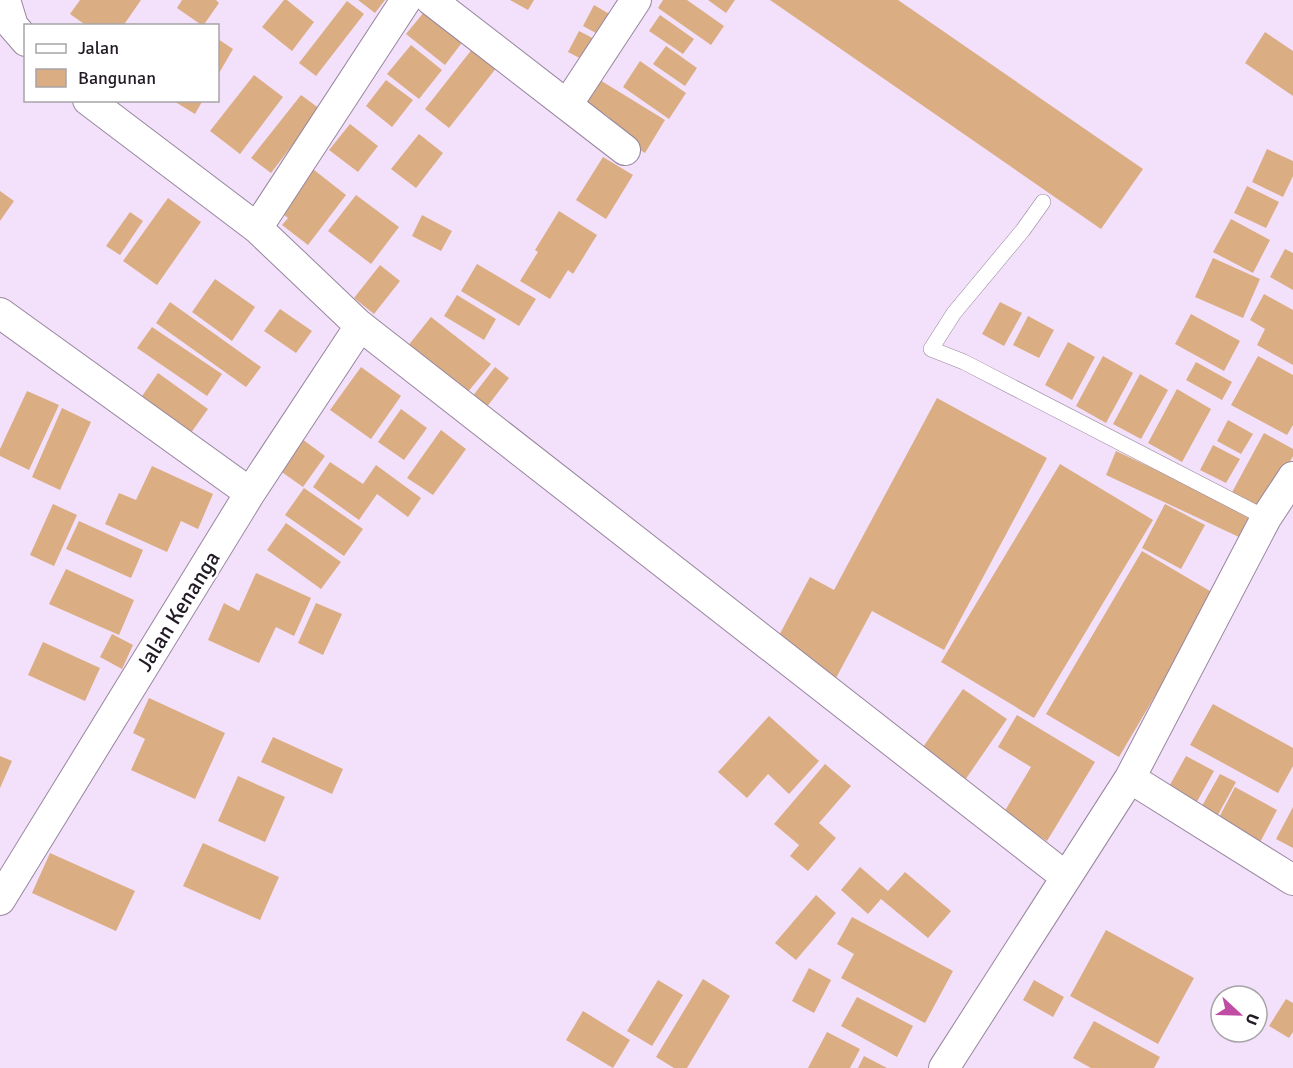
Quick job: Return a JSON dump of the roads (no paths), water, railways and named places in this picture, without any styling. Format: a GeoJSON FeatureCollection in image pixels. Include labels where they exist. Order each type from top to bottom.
{"type":"FeatureCollection","features":[{"type":"Feature","properties":{"kind":"street"},"geometry":{"type":"LineString","coordinates":[[5,0],[13,26],[24,39]]}},
{"type":"Feature","properties":{"kind":"street"},"geometry":{"type":"LineString","coordinates":[[257,228],[406,0]]}},
{"type":"Feature","properties":{"kind":"street"},"geometry":{"type":"LineString","coordinates":[[431,0],[625,150]]}},
{"type":"Feature","properties":{"kind":"street"},"geometry":{"type":"LineString","coordinates":[[567,105],[636,0]]}},
{"type":"Feature","properties":{"kind":"street"},"geometry":{"type":"LineString","coordinates":[[91,102],[257,228],[358,324],[1066,877]]}},
{"type":"Feature","properties":{"kind":"street"},"geometry":{"type":"LineString","coordinates":[[0,313],[250,493]]}},
{"type":"Feature","properties":{"kind":"street","name":"Jalan Kenanga"},"geometry":{"type":"LineString","coordinates":[[0,900],[250,493],[356,332],[358,324]]}},
{"type":"Feature","properties":{"kind":"street"},"geometry":{"type":"LineString","coordinates":[[944,1068],[1130,778],[1266,518],[1293,477]]}},
{"type":"Feature","properties":{"kind":"street"},"geometry":{"type":"LineString","coordinates":[[1130,778],[1293,880]]}},
{"type":"Feature","properties":{"kind":"lane"},"geometry":{"type":"LineString","coordinates":[[1043,202],[1023,230],[954,313],[931,349],[964,362],[1266,518]]}}]}
